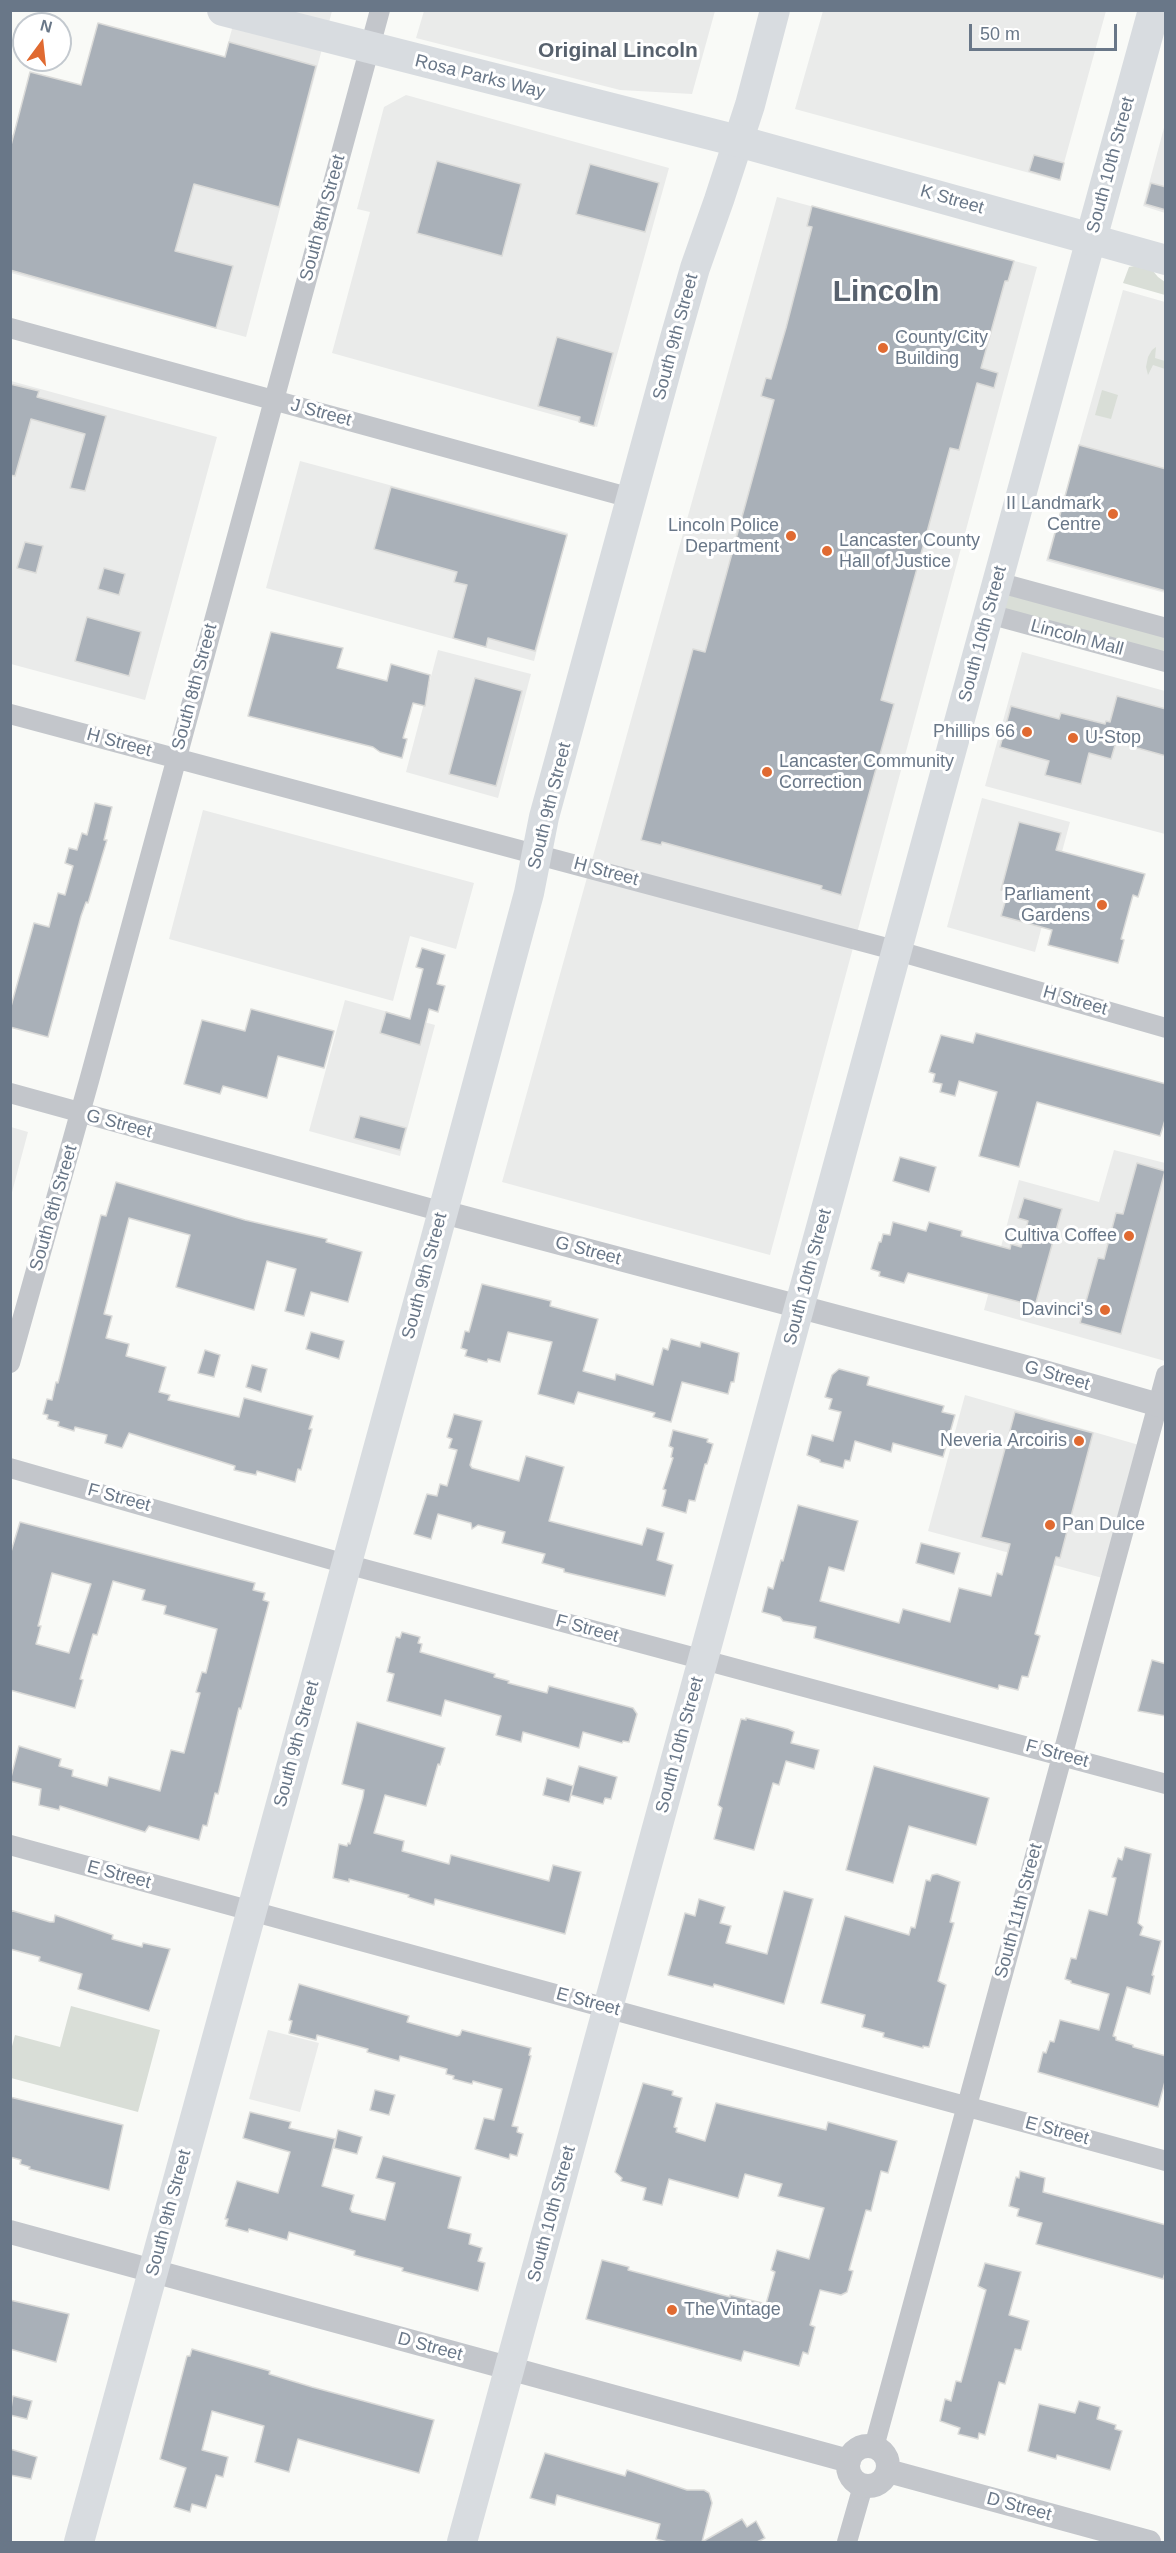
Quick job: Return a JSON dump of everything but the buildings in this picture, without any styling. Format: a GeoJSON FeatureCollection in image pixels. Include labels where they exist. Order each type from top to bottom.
{"type":"FeatureCollection","features":[{"type":"Feature","properties":{"kind":"highway","name":"Rosa Parks Way"},"geometry":{"type":"LineString","coordinates":[[223,10],[738,141]]}},
{"type":"Feature","properties":{"kind":"highway","name":"South 10th Street"},"geometry":{"type":"LineString","coordinates":[[1091,239],[1154,10]]}},
{"type":"Feature","properties":{"kind":"highway","name":"K Street"},"geometry":{"type":"LineString","coordinates":[[738,141],[1091,239]]}},
{"type":"Feature","properties":{"kind":"main road","name":"South 9th Street"},"geometry":{"type":"LineString","coordinates":[[79,2542],[443,1212],[529,893],[544,817],[694,268],[738,141],[775,10]]}},
{"type":"Feature","properties":{"kind":"main road","name":"K Street"},"geometry":{"type":"LineString","coordinates":[[1091,239],[1166,260]]}},
{"type":"Feature","properties":{"kind":"main road","name":"South 10th Street"},"geometry":{"type":"LineString","coordinates":[[462,2542],[1091,239]]}},
{"type":"Feature","properties":{"kind":"street","name":"South 8th Street"},"geometry":{"type":"LineString","coordinates":[[10,1363],[80,1114],[380,10]]}},
{"type":"Feature","properties":{"kind":"street","name":"J Street"},"geometry":{"type":"LineString","coordinates":[[10,328],[631,498]]}},
{"type":"Feature","properties":{"kind":"street","name":"Lincoln Mall"},"geometry":{"type":"LineString","coordinates":[[998,582],[1166,628]]}},
{"type":"Feature","properties":{"kind":"street","name":"Lincoln Mall"},"geometry":{"type":"LineString","coordinates":[[989,614],[1166,662]]}},
{"type":"Feature","properties":{"kind":"street","name":"H Street"},"geometry":{"type":"LineString","coordinates":[[10,714],[898,951],[1166,1028]]}},
{"type":"Feature","properties":{"kind":"street","name":"G Street"},"geometry":{"type":"LineString","coordinates":[[10,1093],[443,1212],[1041,1371],[1162,1406]]}},
{"type":"Feature","properties":{"kind":"street","name":"South 11th Street"},"geometry":{"type":"LineString","coordinates":[[874,2447],[1062,1755],[1162,1406],[1166,1375]]}},
{"type":"Feature","properties":{"kind":"street","name":"F Street"},"geometry":{"type":"LineString","coordinates":[[10,1468],[346,1564],[1166,1784]]}},
{"type":"Feature","properties":{"kind":"street","name":"E Street"},"geometry":{"type":"LineString","coordinates":[[10,1845],[1166,2161]]}},
{"type":"Feature","properties":{"kind":"street","name":"D Street"},"geometry":{"type":"LineString","coordinates":[[10,2232],[849,2461]]}},
{"type":"Feature","properties":{"kind":"street"},"geometry":{"type":"LineString","coordinates":[[861,2447],[874,2447],[885,2454],[889,2462],[888,2470],[879,2483],[863,2486],[850,2474],[849,2461],[853,2453],[861,2447]]}},
{"type":"Feature","properties":{"kind":"street","name":"D Street"},"geometry":{"type":"LineString","coordinates":[[888,2470],[1149,2542]]}},
{"type":"Feature","properties":{"kind":"street"},"geometry":{"type":"LineString","coordinates":[[848,2542],[863,2486]]}},
{"type":"Feature","properties":{"kind":"shaded area","name":"Original Lincoln"},"geometry":{"type":"Polygon","coordinates":[[[424,10],[715,11],[692,94],[620,90],[416,38],[424,10]]]}},
{"type":"Feature","properties":{"kind":"shaded area"},"geometry":{"type":"Polygon","coordinates":[[[237,11],[332,11],[246,337],[11,273],[10,134],[189,183],[237,11]]]}},
{"type":"Feature","properties":{"kind":"shaded area"},"geometry":{"type":"Polygon","coordinates":[[[823,11],[1106,11],[1059,181],[795,109],[823,11]]]}},
{"type":"Feature","properties":{"kind":"shaded area"},"geometry":{"type":"Polygon","coordinates":[[[406,95],[669,168],[597,427],[332,353],[370,212],[357,209],[384,107],[406,95]]]}},
{"type":"Feature","properties":{"kind":"shaded area"},"geometry":{"type":"Polygon","coordinates":[[[1165,124],[1165,213],[1143,206],[1165,124]]]}},
{"type":"Feature","properties":{"kind":"shaded area"},"geometry":{"type":"Polygon","coordinates":[[[777,197],[1037,267],[770,1255],[502,1182],[777,197]]]}},
{"type":"Feature","properties":{"kind":"shaded area"},"geometry":{"type":"Polygon","coordinates":[[[1135,266],[1153,271],[1165,282],[1165,295],[1123,283],[1129,267],[1135,266]]]}},
{"type":"Feature","properties":{"kind":"shaded area"},"geometry":{"type":"Polygon","coordinates":[[[1123,290],[1165,302],[1165,593],[1046,561],[1123,290]]]}},
{"type":"Feature","properties":{"kind":"shaded area"},"geometry":{"type":"Polygon","coordinates":[[[1156,347],[1155,358],[1165,361],[1165,369],[1153,365],[1148,375],[1146,367],[1148,357],[1156,347]]]}},
{"type":"Feature","properties":{"kind":"shaded area"},"geometry":{"type":"Polygon","coordinates":[[[11,381],[217,437],[145,700],[11,664],[11,381]]]}},
{"type":"Feature","properties":{"kind":"shaded area"},"geometry":{"type":"Polygon","coordinates":[[[1102,390],[1118,395],[1111,419],[1095,415],[1102,390]]]}},
{"type":"Feature","properties":{"kind":"shaded area"},"geometry":{"type":"Polygon","coordinates":[[[300,461],[568,533],[534,661],[266,588],[300,461]]]}},
{"type":"Feature","properties":{"kind":"shaded area"},"geometry":{"type":"Polygon","coordinates":[[[997,582],[1165,628],[1165,662],[989,614],[997,582]]]}},
{"type":"Feature","properties":{"kind":"shaded area"},"geometry":{"type":"Polygon","coordinates":[[[438,650],[531,674],[498,798],[406,772],[438,650]]]}},
{"type":"Feature","properties":{"kind":"shaded area"},"geometry":{"type":"Polygon","coordinates":[[[1022,652],[1165,691],[1165,834],[985,786],[1022,652]]]}},
{"type":"Feature","properties":{"kind":"shaded area"},"geometry":{"type":"Polygon","coordinates":[[[982,798],[1070,822],[1035,952],[947,927],[982,798]]]}},
{"type":"Feature","properties":{"kind":"shaded area"},"geometry":{"type":"Polygon","coordinates":[[[203,810],[474,883],[456,949],[410,936],[393,1001],[169,939],[203,810]]]}},
{"type":"Feature","properties":{"kind":"shaded area"},"geometry":{"type":"Polygon","coordinates":[[[345,1000],[435,1025],[400,1156],[309,1131],[345,1000]]]}},
{"type":"Feature","properties":{"kind":"shaded area"},"geometry":{"type":"Polygon","coordinates":[[[10,1127],[28,1132],[11,1196],[10,1127]]]}},
{"type":"Feature","properties":{"kind":"shaded area"},"geometry":{"type":"Polygon","coordinates":[[[1114,1150],[1165,1163],[1165,1361],[984,1310],[1019,1180],[1099,1202],[1114,1150]]]}},
{"type":"Feature","properties":{"kind":"shaded area"},"geometry":{"type":"Polygon","coordinates":[[[965,1395],[1146,1447],[1110,1580],[928,1531],[965,1395]]]}},
{"type":"Feature","properties":{"kind":"shaded area"},"geometry":{"type":"Polygon","coordinates":[[[71,2006],[160,2030],[138,2112],[11,2078],[11,2050],[15,2035],[60,2047],[71,2006]]]}},
{"type":"Feature","properties":{"kind":"shaded area"},"geometry":{"type":"Polygon","coordinates":[[[268,2030],[319,2043],[300,2112],[249,2099],[268,2030]]]}},
{"type":"Feature","properties":{"kind":"place","name":"County/City Building"},"geometry":{"type":"Point","coordinates":[883,348]}},
{"type":"Feature","properties":{"kind":"place","name":"II Landmark Centre"},"geometry":{"type":"Point","coordinates":[1113,514]}},
{"type":"Feature","properties":{"kind":"place","name":"Lincoln Police Department"},"geometry":{"type":"Point","coordinates":[791,536]}},
{"type":"Feature","properties":{"kind":"place","name":"Lancaster County Hall of Justice"},"geometry":{"type":"Point","coordinates":[827,551]}},
{"type":"Feature","properties":{"kind":"place","name":"Phillips 66"},"geometry":{"type":"Point","coordinates":[1027,732]}},
{"type":"Feature","properties":{"kind":"place","name":"U-Stop"},"geometry":{"type":"Point","coordinates":[1073,738]}},
{"type":"Feature","properties":{"kind":"place","name":"Lancaster Community Correction"},"geometry":{"type":"Point","coordinates":[767,772]}},
{"type":"Feature","properties":{"kind":"place","name":"Parliament Gardens"},"geometry":{"type":"Point","coordinates":[1102,905]}},
{"type":"Feature","properties":{"kind":"place","name":"Cultiva Coffee"},"geometry":{"type":"Point","coordinates":[1129,1236]}},
{"type":"Feature","properties":{"kind":"place","name":"Davinci's"},"geometry":{"type":"Point","coordinates":[1105,1310]}},
{"type":"Feature","properties":{"kind":"place","name":"Neveria Arcoiris"},"geometry":{"type":"Point","coordinates":[1079,1441]}},
{"type":"Feature","properties":{"kind":"place","name":"Pan Dulce"},"geometry":{"type":"Point","coordinates":[1050,1525]}},
{"type":"Feature","properties":{"kind":"place","name":"The Vintage"},"geometry":{"type":"Point","coordinates":[672,2310]}},
{"type":"Feature","properties":{"kind":"district","name":"Original Lincoln"},"geometry":{"type":"Point","coordinates":[618,51]}},
{"type":"Feature","properties":{"kind":"district","name":"Lincoln"},"geometry":{"type":"Point","coordinates":[886,293]}}]}
